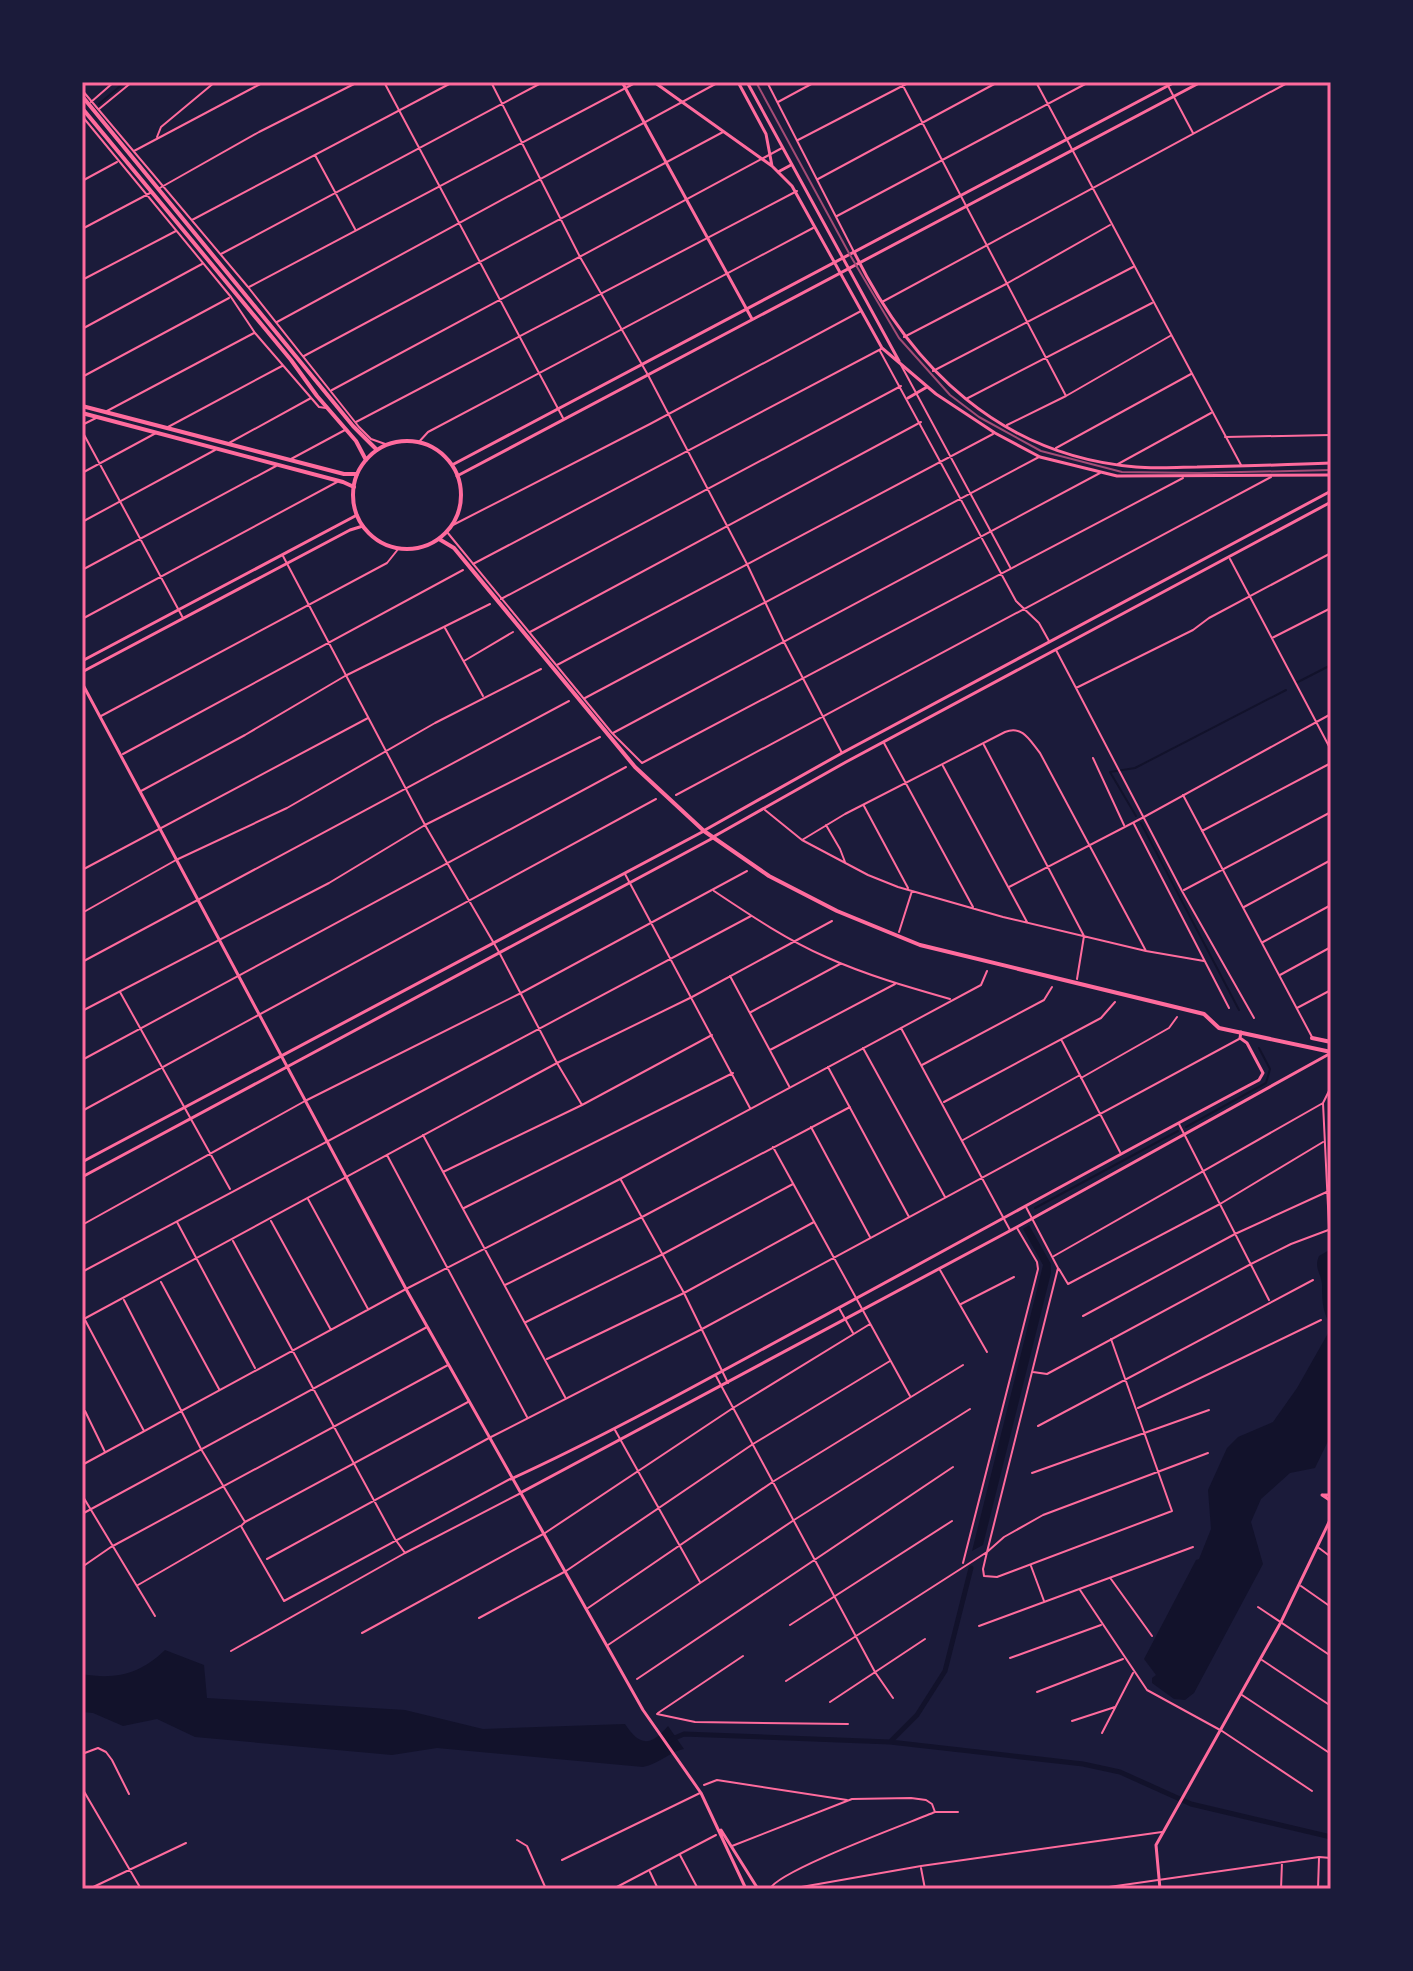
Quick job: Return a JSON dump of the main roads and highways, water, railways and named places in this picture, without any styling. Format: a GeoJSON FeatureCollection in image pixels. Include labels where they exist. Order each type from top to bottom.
{"type":"FeatureCollection","features":[{"type":"Feature","properties":{"kind":"main road"},"geometry":{"type":"LineString","coordinates":[[622,82],[752,319]]}},
{"type":"Feature","properties":{"kind":"main road"},"geometry":{"type":"LineString","coordinates":[[654,82],[772,166],[797,191],[881,349],[927,387],[995,433],[1040,457],[1100,473],[1133,477],[1331,475]]}},
{"type":"Feature","properties":{"kind":"main road"},"geometry":{"type":"LineString","coordinates":[[738,82],[766,134],[772,166]]}},
{"type":"Feature","properties":{"kind":"main road"},"geometry":{"type":"LineString","coordinates":[[747,82],[900,364]]}},
{"type":"Feature","properties":{"kind":"main road"},"geometry":{"type":"LineString","coordinates":[[452,465],[1175,82]]}},
{"type":"Feature","properties":{"kind":"main road"},"geometry":{"type":"LineString","coordinates":[[457,476],[1201,82]]}},
{"type":"Feature","properties":{"kind":"main road"},"geometry":{"type":"LineString","coordinates":[[82,93],[353,426],[377,450]]}},
{"type":"Feature","properties":{"kind":"main road"},"geometry":{"type":"LineString","coordinates":[[82,108],[149,194],[246,304],[360,447],[366,460]]}},
{"type":"Feature","properties":{"kind":"main road"},"geometry":{"type":"LineString","coordinates":[[766,134],[773,130]]}},
{"type":"Feature","properties":{"kind":"main road"},"geometry":{"type":"LineString","coordinates":[[778,172],[791,165]]}},
{"type":"Feature","properties":{"kind":"main road"},"geometry":{"type":"LineString","coordinates":[[854,252],[904,337],[933,371],[966,400],[1005,426],[1055,448],[1117,465],[1241,467],[1331,463]]}},
{"type":"Feature","properties":{"kind":"main road"},"geometry":{"type":"LineString","coordinates":[[908,398],[927,387]]}},
{"type":"Feature","properties":{"kind":"main road"},"geometry":{"type":"LineString","coordinates":[[82,406],[344,474],[357,474]]}},
{"type":"Feature","properties":{"kind":"main road"},"geometry":{"type":"LineString","coordinates":[[82,413],[354,487]]}},
{"type":"Feature","properties":{"kind":"main road"},"geometry":{"type":"LineString","coordinates":[[405,442],[418,443],[437,451],[452,465],[457,476],[460,503],[451,526],[439,539],[419,548],[399,548],[378,541],[363,526],[353,503],[354,487],[357,474],[377,450],[405,442]]}},
{"type":"Feature","properties":{"kind":"main road"},"geometry":{"type":"LineString","coordinates":[[82,1162],[704,831],[842,753],[1331,491]]}},
{"type":"Feature","properties":{"kind":"main road"},"geometry":{"type":"LineString","coordinates":[[82,1177],[1331,502]]}},
{"type":"Feature","properties":{"kind":"main road"},"geometry":{"type":"LineString","coordinates":[[82,661],[357,515]]}},
{"type":"Feature","properties":{"kind":"main road"},"geometry":{"type":"LineString","coordinates":[[82,672],[350,530],[363,526]]}},
{"type":"Feature","properties":{"kind":"main road"},"geometry":{"type":"LineString","coordinates":[[439,539],[454,548],[635,767],[704,831],[800,893],[897,937],[949,953],[1204,1014],[1219,1028],[1241,1035],[1331,1053]]}},
{"type":"Feature","properties":{"kind":"main road"},"geometry":{"type":"LineString","coordinates":[[82,683],[406,1289],[655,1729],[701,1793],[746,1889]]}},
{"type":"Feature","properties":{"kind":"main road"},"geometry":{"type":"LineString","coordinates":[[385,1002],[390,1012]]}},
{"type":"Feature","properties":{"kind":"main road"},"geometry":{"type":"LineString","coordinates":[[511,1479],[722,1372],[1261,1078],[1263,1073],[1241,1035]]}},
{"type":"Feature","properties":{"kind":"main road"},"geometry":{"type":"LineString","coordinates":[[1312,1038],[1331,1042]]}},
{"type":"Feature","properties":{"kind":"main road"},"geometry":{"type":"LineString","coordinates":[[522,1492],[1017,1227],[1331,1053]]}},
{"type":"Feature","properties":{"kind":"main road"},"geometry":{"type":"LineString","coordinates":[[1331,1495],[1322,1495],[1331,1501]]}},
{"type":"Feature","properties":{"kind":"main road"},"geometry":{"type":"LineString","coordinates":[[1160,1889],[1155,1853],[1163,1832],[1301,1586],[1331,1518]]}},
{"type":"Feature","properties":{"kind":"main road"},"geometry":{"type":"LineString","coordinates":[[717,1824],[758,1889]]}},
{"type":"Feature","properties":{"kind":"waterway"},"geometry":{"type":"LineString","coordinates":[[99,104],[125,82]]}},
{"type":"Feature","properties":{"kind":"waterway"},"geometry":{"type":"LineString","coordinates":[[1296,683],[1331,665]]}},
{"type":"Feature","properties":{"kind":"waterway"},"geometry":{"type":"LineString","coordinates":[[1136,816],[1110,772],[1135,768],[1286,690]]}},
{"type":"Feature","properties":{"kind":"waterway"},"geometry":{"type":"LineString","coordinates":[[1141,823],[1239,1010]]}},
{"type":"Feature","properties":{"kind":"waterway"},"geometry":{"type":"LineString","coordinates":[[1186,1127],[1266,1083],[1270,1069],[1259,1048]]}},
{"type":"Feature","properties":{"kind":"waterway"},"geometry":{"type":"LineString","coordinates":[[1035,1208],[1178,1131]]}},
{"type":"Feature","properties":{"kind":"waterway"},"geometry":{"type":"LineString","coordinates":[[891,1741],[917,1715],[945,1671],[971,1568]]}},
{"type":"Feature","properties":{"kind":"waterway"},"geometry":{"type":"LineString","coordinates":[[670,1740],[684,1734],[890,1742],[1083,1764],[1120,1772],[1191,1804],[1331,1837]]}},
{"type":"Feature","properties":{"kind":"railway"},"geometry":{"type":"LineString","coordinates":[[756,82],[899,338],[950,395],[979,417],[1041,451],[1122,472],[1331,470]]}}]}
